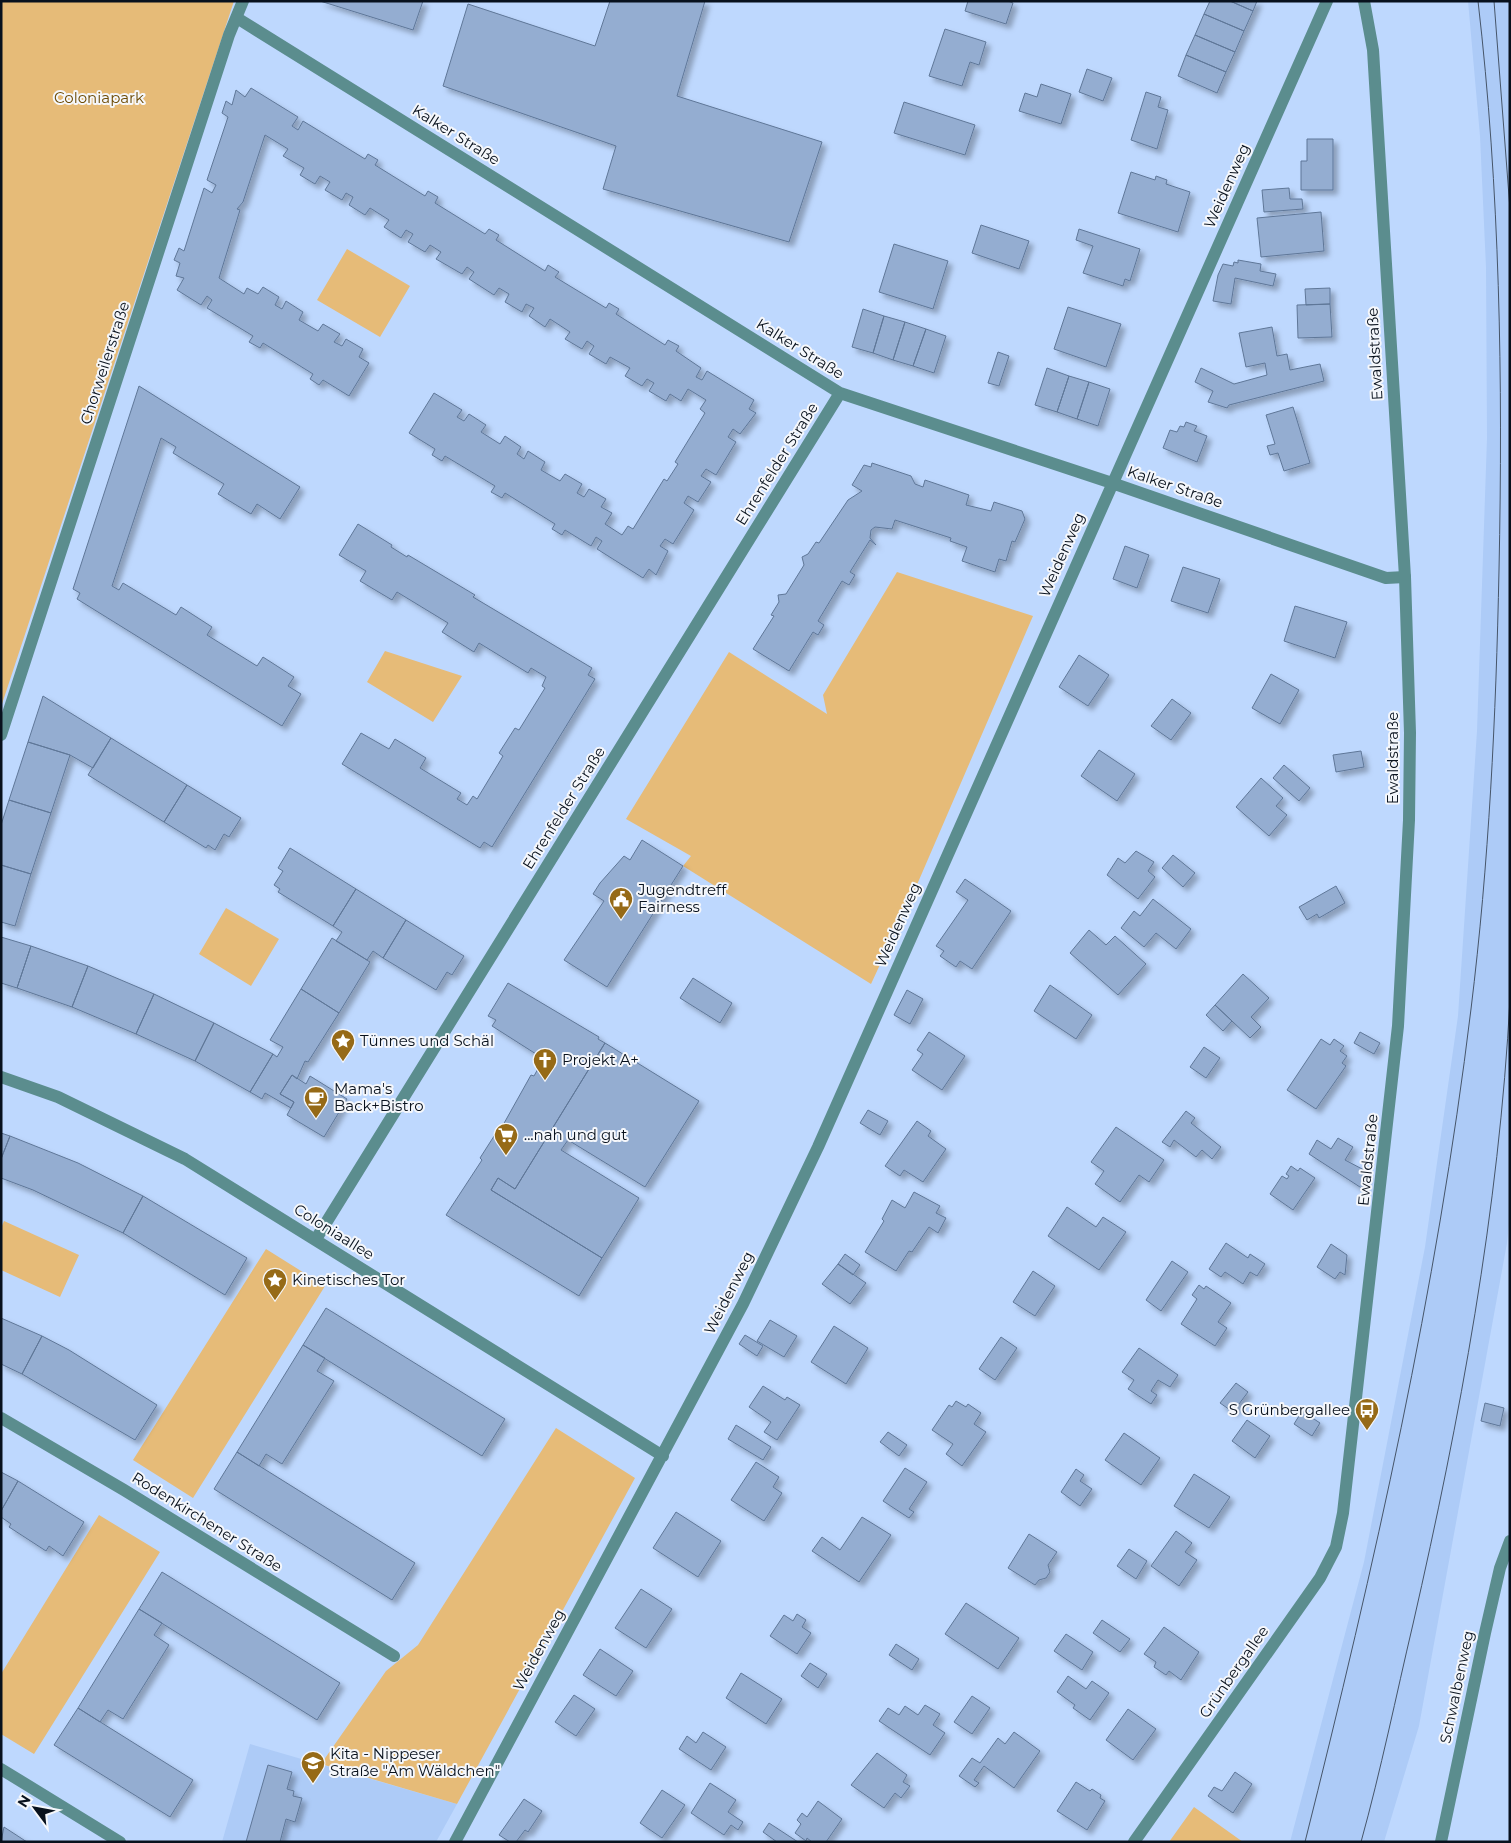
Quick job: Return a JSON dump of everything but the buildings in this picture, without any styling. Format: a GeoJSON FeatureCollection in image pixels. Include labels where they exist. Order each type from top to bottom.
{"type":"FeatureCollection","features":[{"type":"Feature","properties":{"kind":"street","name":"Chorweilerstraße"},"geometry":{"type":"LineString","coordinates":[[1,736],[229,35],[243,1]]}},
{"type":"Feature","properties":{"kind":"street","name":"Weidenweg"},"geometry":{"type":"LineString","coordinates":[[455,1842],[744,1304],[818,1147],[1327,1]]}},
{"type":"Feature","properties":{"kind":"street","name":"Ewaldstraße"},"geometry":{"type":"LineString","coordinates":[[1343,1513],[1399,1018],[1409,820],[1410,733],[1405,577],[1373,50],[1364,1]]}},
{"type":"Feature","properties":{"kind":"street","name":"Kalker Straße"},"geometry":{"type":"LineString","coordinates":[[237,18],[840,393],[1112,483],[1386,578],[1405,577]]}},
{"type":"Feature","properties":{"kind":"street","name":"Ehrenfelder Straße"},"geometry":{"type":"LineString","coordinates":[[316,1240],[840,393]]}},
{"type":"Feature","properties":{"kind":"street","name":"Coloniaallee"},"geometry":{"type":"LineString","coordinates":[[1,1076],[58,1097],[135,1133],[184,1159],[663,1456]]}},
{"type":"Feature","properties":{"kind":"street","name":"Rodenkirchener Straße"},"geometry":{"type":"LineString","coordinates":[[1,1418],[124,1490],[394,1656]]}},
{"type":"Feature","properties":{"kind":"street","name":"Grünbergallee"},"geometry":{"type":"LineString","coordinates":[[1134,1842],[1320,1578],[1336,1547],[1343,1513]]}},
{"type":"Feature","properties":{"kind":"street","name":"Schwalbenweg"},"geometry":{"type":"LineString","coordinates":[[1440,1842],[1500,1568],[1510,1541]]}},
{"type":"Feature","properties":{"kind":"street"},"geometry":{"type":"LineString","coordinates":[[1,1769],[120,1842]]}},
{"type":"Feature","properties":{"kind":"shaded area"},"geometry":{"type":"Polygon","coordinates":[[[1468,1],[1510,1],[1510,1214],[1507,1243],[1419,1726],[1384,1842],[1290,1842],[1364,1562],[1425,1247],[1458,1016],[1477,731],[1487,438],[1486,267],[1480,136],[1468,1]]]}},
{"type":"Feature","properties":{"kind":"shaded area","name":"Kita - Nippeser Straße \"Am Wäldchen\""},"geometry":{"type":"Polygon","coordinates":[[[250,1744],[457,1804],[436,1842],[222,1842],[250,1744]]]}},
{"type":"Feature","properties":{"kind":"green space","name":"Coloniapark"},"geometry":{"type":"Polygon","coordinates":[[[1,1],[234,1],[1,707],[1,1]]]}},
{"type":"Feature","properties":{"kind":"green space"},"geometry":{"type":"Polygon","coordinates":[[[347,249],[410,286],[380,337],[317,300],[347,249]]]}},
{"type":"Feature","properties":{"kind":"green space"},"geometry":{"type":"Polygon","coordinates":[[[897,572],[1033,616],[916,887],[871,984],[683,866],[691,856],[626,819],[729,652],[827,714],[823,695],[897,572]]]}},
{"type":"Feature","properties":{"kind":"green space"},"geometry":{"type":"Polygon","coordinates":[[[385,651],[462,676],[433,722],[367,682],[385,651]]]}},
{"type":"Feature","properties":{"kind":"green space"},"geometry":{"type":"Polygon","coordinates":[[[226,908],[279,939],[251,986],[199,954],[226,908]]]}},
{"type":"Feature","properties":{"kind":"green space"},"geometry":{"type":"Polygon","coordinates":[[[4,1221],[79,1255],[60,1297],[1,1270],[1,1228],[4,1221]]]}},
{"type":"Feature","properties":{"kind":"green space"},"geometry":{"type":"Polygon","coordinates":[[[266,1249],[325,1286],[193,1498],[133,1460],[266,1249]]]}},
{"type":"Feature","properties":{"kind":"green space"},"geometry":{"type":"Polygon","coordinates":[[[556,1428],[635,1478],[457,1804],[321,1764],[386,1671],[418,1645],[556,1428]]]}},
{"type":"Feature","properties":{"kind":"green space"},"geometry":{"type":"Polygon","coordinates":[[[99,1515],[160,1552],[34,1754],[1,1734],[1,1674],[99,1515]]]}},
{"type":"Feature","properties":{"kind":"green space"},"geometry":{"type":"Polygon","coordinates":[[[1194,1807],[1243,1842],[1169,1842],[1194,1807]]]}},
{"type":"Feature","properties":{"kind":"tram line"},"geometry":{"type":"LineString","coordinates":[[1305,1842],[1379,1532],[1422,1324],[1457,1114],[1483,899],[1491,790],[1496,680],[1500,499],[1500,357],[1491,143],[1478,1]]}},
{"type":"Feature","properties":{"kind":"tram line"},"geometry":{"type":"LineString","coordinates":[[1494,1],[1510,209]]}},
{"type":"Feature","properties":{"kind":"tram line"},"geometry":{"type":"LineString","coordinates":[[1361,1842],[1382,1760],[1430,1547],[1475,1313],[1497,1157],[1510,999]]}},
{"type":"Feature","properties":{"kind":"place","name":"Jugendtreff Fairness"},"geometry":{"type":"Point","coordinates":[621,920]}},
{"type":"Feature","properties":{"kind":"place","name":"Tünnes und Schäl"},"geometry":{"type":"Point","coordinates":[343,1062]}},
{"type":"Feature","properties":{"kind":"place","name":"Projekt A+"},"geometry":{"type":"Point","coordinates":[545,1081]}},
{"type":"Feature","properties":{"kind":"place","name":"Mama's Back+Bistro"},"geometry":{"type":"Point","coordinates":[316,1119]}},
{"type":"Feature","properties":{"kind":"place","name":"...nah und gut"},"geometry":{"type":"Point","coordinates":[506,1156]}},
{"type":"Feature","properties":{"kind":"place","name":"Kinetisches Tor"},"geometry":{"type":"Point","coordinates":[275,1301]}},
{"type":"Feature","properties":{"kind":"place","name":"S Grünbergallee"},"geometry":{"type":"Point","coordinates":[1367,1431]}},
{"type":"Feature","properties":{"kind":"place","name":"Kita - Nippeser Straße \"Am Wäldchen\""},"geometry":{"type":"Point","coordinates":[313,1784]}}]}
